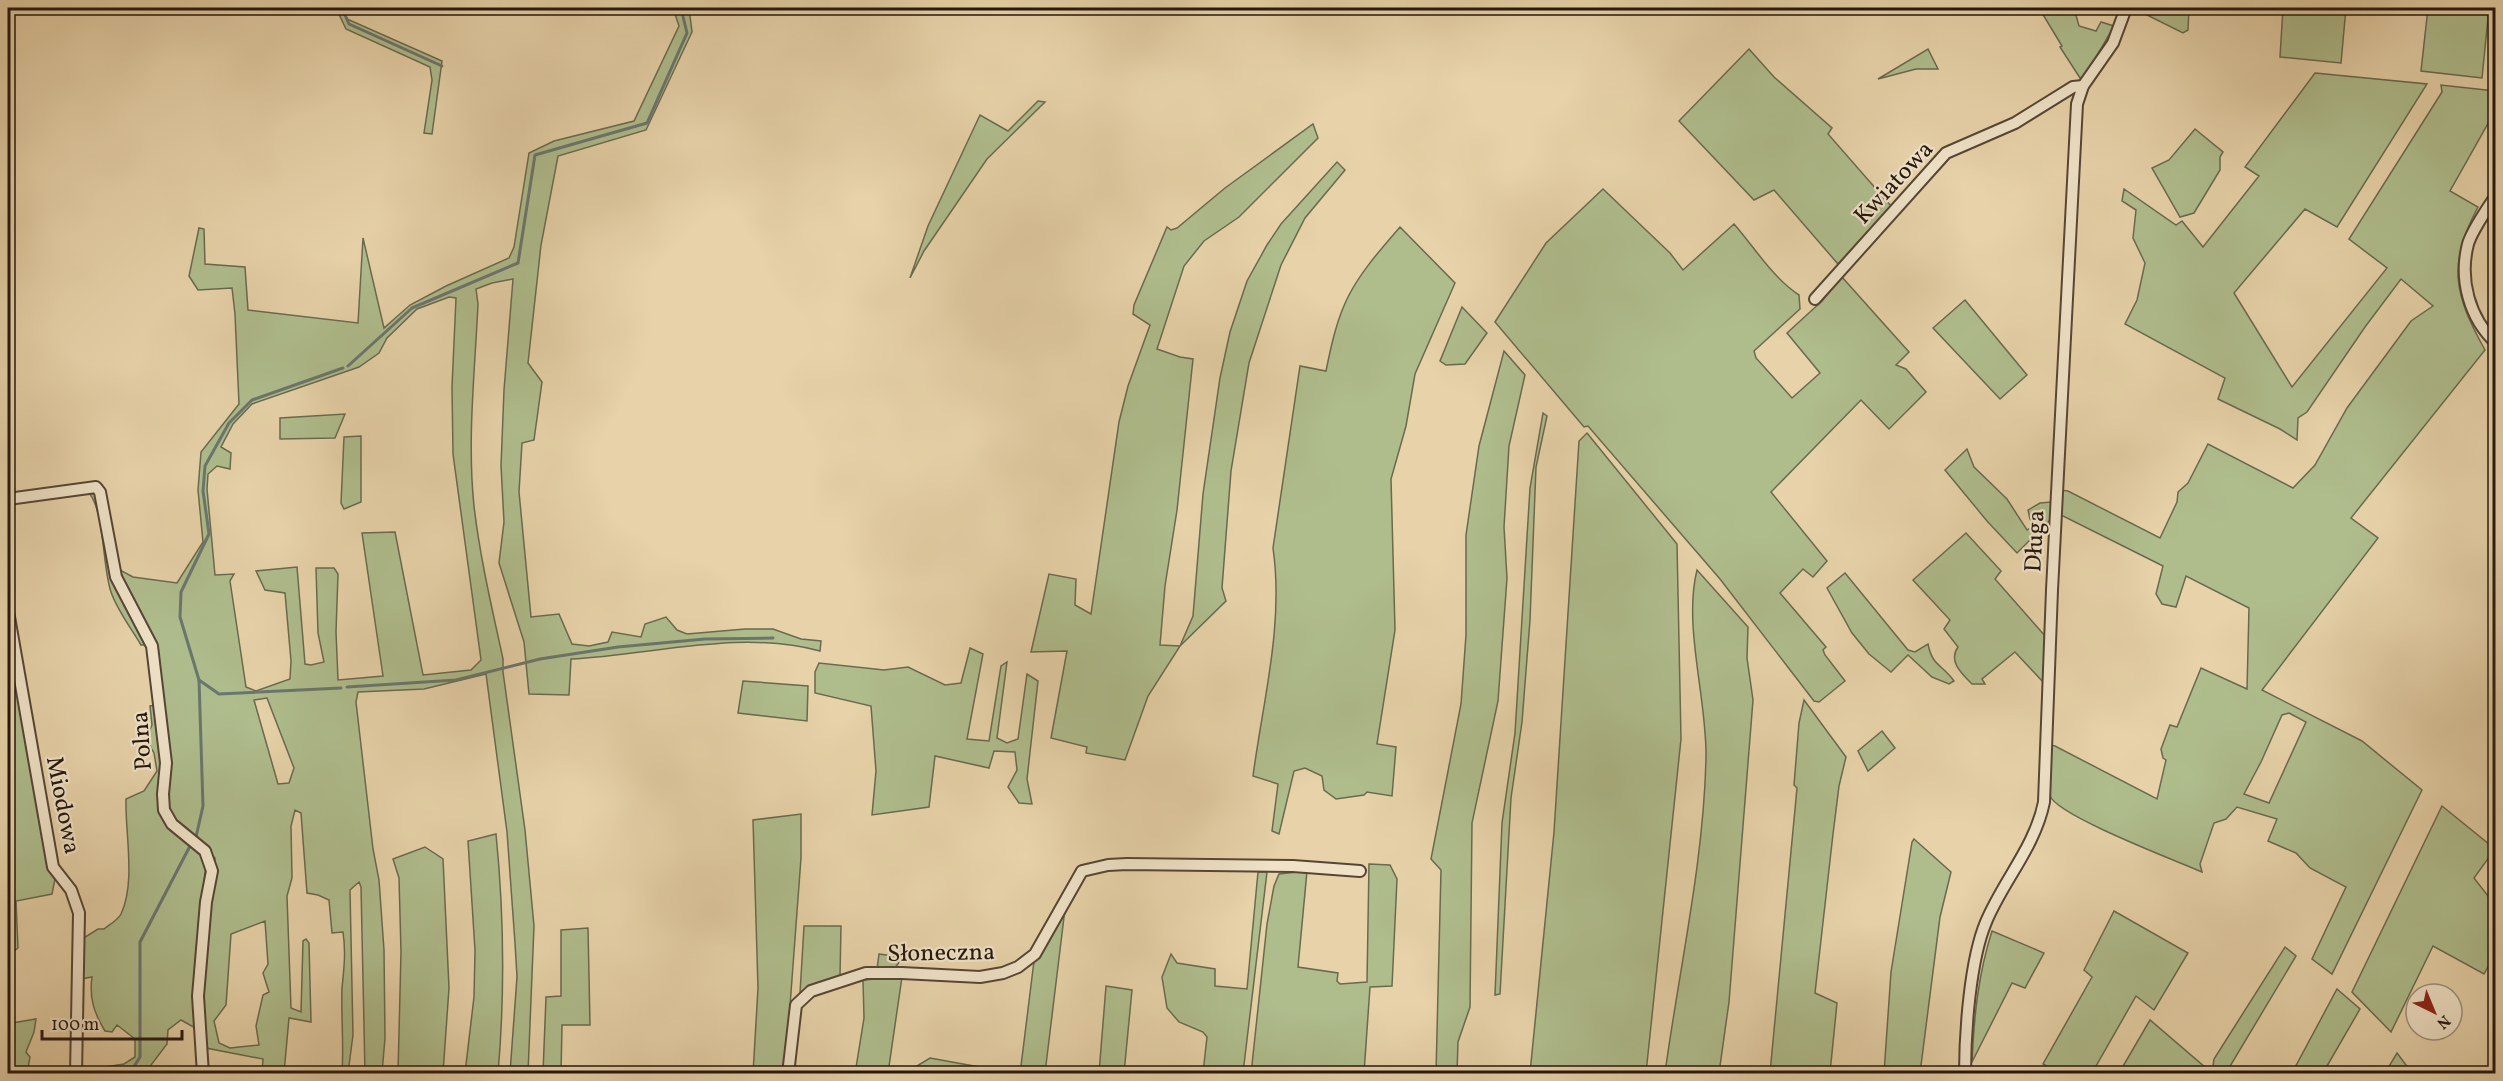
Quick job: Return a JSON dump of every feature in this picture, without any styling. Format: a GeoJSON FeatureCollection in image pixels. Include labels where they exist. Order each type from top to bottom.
{"type":"FeatureCollection","features":[{"type":"Feature","properties":{"kind":"street","name":"Długa"},"geometry":{"type":"LineString","coordinates":[[1965,1074],[1965,1040],[1978,947],[1986,922],[2040,822],[2044,802],[2052,590],[2077,104],[2084,86],[2113,43],[2126,8]]}},
{"type":"Feature","properties":{"kind":"street","name":"Kwiatowa"},"geometry":{"type":"LineString","coordinates":[[1815,299],[1946,153],[2015,123],[2073,87],[2084,86]]}},
{"type":"Feature","properties":{"kind":"street"},"geometry":{"type":"LineString","coordinates":[[2496,195],[2468,243],[2465,277],[2472,310],[2496,343]]}},
{"type":"Feature","properties":{"kind":"street","name":"Polna"},"geometry":{"type":"LineString","coordinates":[[8,499],[96,487],[100,492],[116,577],[152,646],[166,763],[164,810],[172,824],[205,851],[212,871],[206,902],[198,996],[203,1074]]}},
{"type":"Feature","properties":{"kind":"street","name":"Miodowa"},"geometry":{"type":"LineString","coordinates":[[8,611],[53,867],[71,890],[79,913],[76,1074]]}},
{"type":"Feature","properties":{"kind":"street","name":"Słoneczna"},"geometry":{"type":"LineString","coordinates":[[789,1074],[796,1005],[811,991],[866,974],[902,973],[981,977],[1003,973],[1018,967],[1035,954],[1082,871],[1108,865],[1128,864],[1293,866],[1360,871]]}},
{"type":"Feature","properties":{"kind":"green space"},"geometry":{"type":"Polygon","coordinates":[[[336,8],[343,8],[347,19],[442,61],[432,134],[424,133],[432,80],[430,67],[346,29],[336,8]]]}},
{"type":"Feature","properties":{"kind":"green space"},"geometry":{"type":"Polygon","coordinates":[[[673,8],[689,8],[692,32],[646,130],[558,156],[541,245],[528,363],[542,382],[534,440],[522,443],[519,492],[531,617],[559,614],[572,644],[589,646],[608,642],[612,632],[641,637],[645,624],[666,617],[677,630],[687,634],[773,629],[801,639],[821,641],[820,651],[758,642],[696,645],[571,659],[569,695],[529,694],[524,642],[499,563],[504,522],[501,466],[504,390],[513,279],[476,289],[478,304],[472,405],[472,481],[480,545],[503,659],[525,830],[534,926],[528,1073],[510,1073],[517,977],[515,943],[507,832],[486,674],[424,689],[358,692],[356,702],[373,849],[379,880],[384,950],[385,1038],[382,1073],[365,1073],[361,887],[359,882],[350,890],[353,1035],[348,1073],[342,1073],[342,988],[345,953],[343,932],[332,933],[329,900],[307,893],[301,813],[295,810],[291,826],[292,878],[287,896],[291,1008],[301,1012],[303,941],[306,939],[309,943],[311,1022],[289,1018],[284,1073],[262,1073],[263,1059],[206,1048],[202,1004],[215,858],[170,815],[167,795],[169,765],[167,722],[155,646],[118,569],[133,577],[177,583],[203,542],[198,490],[201,452],[239,404],[232,288],[198,290],[189,276],[199,228],[204,229],[205,264],[245,267],[248,310],[358,323],[363,238],[384,328],[410,305],[509,258],[514,247],[529,153],[554,141],[634,121],[679,26],[673,8]],[[449,297],[417,309],[387,338],[379,353],[359,367],[252,404],[233,424],[221,447],[231,453],[230,469],[217,466],[208,474],[207,489],[215,575],[234,574],[230,581],[246,687],[256,691],[290,679],[291,661],[285,593],[265,590],[256,571],[297,567],[305,664],[324,662],[318,633],[316,568],[334,568],[338,574],[336,632],[338,680],[383,676],[362,533],[395,532],[423,675],[471,670],[481,660],[453,454],[452,387],[456,298],[449,297]],[[267,698],[254,700],[278,784],[289,783],[294,768],[267,698]],[[265,921],[231,934],[226,1005],[214,1021],[219,1043],[230,1048],[259,1045],[256,1026],[263,995],[269,992],[263,973],[268,964],[265,921]]]}},
{"type":"Feature","properties":{"kind":"green space"},"geometry":{"type":"Polygon","coordinates":[[[2039,8],[2074,8],[2079,26],[2096,31],[2101,22],[2114,26],[2084,78],[2080,78],[2060,47],[2062,46],[2039,8]]]}},
{"type":"Feature","properties":{"kind":"green space"},"geometry":{"type":"Polygon","coordinates":[[[2133,8],[2189,8],[2188,30],[2183,33],[2133,8]]]}},
{"type":"Feature","properties":{"kind":"green space"},"geometry":{"type":"Polygon","coordinates":[[[2283,8],[2346,8],[2341,63],[2280,57],[2283,8]]]}},
{"type":"Feature","properties":{"kind":"green space"},"geometry":{"type":"Polygon","coordinates":[[[2428,8],[2489,8],[2482,78],[2421,71],[2428,8]]]}},
{"type":"Feature","properties":{"kind":"green space"},"geometry":{"type":"Polygon","coordinates":[[[1749,49],[1774,77],[1832,128],[1828,134],[1891,206],[1838,264],[1774,190],[1754,200],[1679,121],[1749,49]]]}},
{"type":"Feature","properties":{"kind":"green space"},"geometry":{"type":"Polygon","coordinates":[[[1928,49],[1938,69],[1916,69],[1878,79],[1928,49]]]}},
{"type":"Feature","properties":{"kind":"green space"},"geometry":{"type":"Polygon","coordinates":[[[2315,73],[2427,84],[2337,227],[2305,209],[2234,293],[2292,387],[2387,268],[2349,239],[2442,92],[2441,85],[2495,91],[2495,111],[2450,191],[2478,207],[2462,246],[2458,263],[2458,279],[2466,312],[2485,350],[2351,518],[2378,538],[2262,690],[2362,741],[2422,790],[2332,974],[2312,959],[2346,887],[2310,868],[2296,853],[2268,841],[2277,819],[2237,807],[2226,819],[2214,823],[2200,864],[2202,872],[2074,815],[2058,805],[2050,796],[2049,791],[2050,745],[2157,799],[2166,760],[2163,758],[2161,749],[2170,725],[2177,727],[2201,668],[2247,689],[2249,608],[2186,576],[2176,607],[2162,604],[2156,594],[2163,566],[2061,515],[2061,490],[2068,491],[2160,538],[2177,502],[2178,492],[2188,483],[2208,444],[2293,488],[2315,465],[2347,408],[2411,321],[2433,306],[2401,279],[2307,412],[2298,418],[2297,440],[2280,429],[2218,399],[2225,378],[2125,324],[2137,300],[2145,263],[2133,238],[2136,210],[2122,201],[2124,189],[2176,225],[2182,221],[2203,247],[2259,176],[2245,167],[2315,73]],[[2289,713],[2282,715],[2244,794],[2269,803],[2306,722],[2289,713]]]}},
{"type":"Feature","properties":{"kind":"green space"},"geometry":{"type":"Polygon","coordinates":[[[1038,101],[1045,102],[987,159],[924,251],[910,278],[928,226],[980,115],[1008,131],[1038,101]]]}},
{"type":"Feature","properties":{"kind":"green space"},"geometry":{"type":"Polygon","coordinates":[[[1313,124],[1318,138],[1239,217],[1204,241],[1184,266],[1157,349],[1193,359],[1160,645],[1180,646],[1148,696],[1125,760],[1086,753],[1087,747],[1051,738],[1067,651],[1031,652],[1049,574],[1076,579],[1075,605],[1091,614],[1119,422],[1128,386],[1150,325],[1133,314],[1134,305],[1167,227],[1171,230],[1177,228],[1225,188],[1313,124]]]}},
{"type":"Feature","properties":{"kind":"green space"},"geometry":{"type":"Polygon","coordinates":[[[2195,129],[2223,152],[2220,157],[2220,170],[2194,213],[2180,217],[2152,168],[2169,160],[2195,129]]]}},
{"type":"Feature","properties":{"kind":"green space"},"geometry":{"type":"Polygon","coordinates":[[[1337,162],[1345,170],[1305,218],[1281,265],[1249,363],[1231,471],[1222,588],[1226,601],[1180,646],[1193,616],[1203,494],[1220,378],[1230,332],[1247,281],[1267,245],[1281,224],[1337,162]]]}},
{"type":"Feature","properties":{"kind":"green space"},"geometry":{"type":"Polygon","coordinates":[[[1603,189],[1670,253],[1683,270],[1734,224],[1773,271],[1799,295],[1800,309],[1754,351],[1756,358],[1792,398],[1820,373],[1787,333],[1822,301],[1841,276],[1909,352],[1896,365],[1906,369],[1926,392],[1889,429],[1861,400],[1771,492],[1827,561],[1813,577],[1803,569],[1780,593],[1826,647],[1823,650],[1825,655],[1845,681],[1819,702],[1814,701],[1720,579],[1588,426],[1584,427],[1495,322],[1546,243],[1603,189]]]}},
{"type":"Feature","properties":{"kind":"green space"},"geometry":{"type":"Polygon","coordinates":[[[1400,227],[1455,283],[1415,374],[1406,426],[1391,479],[1395,630],[1377,744],[1396,747],[1392,796],[1367,792],[1364,795],[1336,799],[1324,790],[1322,776],[1305,768],[1294,771],[1279,834],[1272,831],[1278,784],[1253,776],[1274,634],[1276,577],[1273,548],[1300,366],[1326,371],[1332,342],[1349,295],[1366,268],[1400,227]]]}},
{"type":"Feature","properties":{"kind":"green space"},"geometry":{"type":"Polygon","coordinates":[[[1965,300],[2027,375],[2000,399],[1933,328],[1965,300]]]}},
{"type":"Feature","properties":{"kind":"green space"},"geometry":{"type":"Polygon","coordinates":[[[1462,307],[1487,333],[1465,364],[1446,365],[1440,361],[1462,307]]]}},
{"type":"Feature","properties":{"kind":"green space"},"geometry":{"type":"Polygon","coordinates":[[[1504,351],[1525,375],[1509,446],[1504,527],[1507,578],[1498,701],[1472,823],[1470,1007],[1458,1042],[1457,1073],[1436,1073],[1441,870],[1431,859],[1461,704],[1466,635],[1466,535],[1479,446],[1504,351]]]}},
{"type":"Feature","properties":{"kind":"green space"},"geometry":{"type":"Polygon","coordinates":[[[1543,413],[1547,416],[1536,467],[1530,620],[1522,722],[1511,798],[1500,994],[1495,995],[1502,823],[1515,733],[1530,488],[1543,413]]]}},
{"type":"Feature","properties":{"kind":"green space"},"geometry":{"type":"Polygon","coordinates":[[[345,414],[335,438],[280,439],[280,418],[345,414]]]}},
{"type":"Feature","properties":{"kind":"green space"},"geometry":{"type":"Polygon","coordinates":[[[1587,433],[1677,544],[1681,739],[1646,1073],[1530,1073],[1554,832],[1579,441],[1587,433]]]}},
{"type":"Feature","properties":{"kind":"green space"},"geometry":{"type":"Polygon","coordinates":[[[361,436],[361,502],[344,509],[341,503],[344,437],[361,436]]]}},
{"type":"Feature","properties":{"kind":"green space"},"geometry":{"type":"Polygon","coordinates":[[[1967,449],[1974,467],[2007,499],[2027,530],[2036,524],[2030,519],[2028,510],[2040,503],[2051,502],[2051,519],[2017,553],[1945,470],[1967,449]]]}},
{"type":"Feature","properties":{"kind":"green space"},"geometry":{"type":"Polygon","coordinates":[[[89,493],[96,494],[109,559],[149,645],[141,645],[120,612],[111,592],[101,526],[89,493]]]}},
{"type":"Feature","properties":{"kind":"green space"},"geometry":{"type":"Polygon","coordinates":[[[1966,533],[2001,571],[1995,579],[2046,637],[2043,682],[2015,652],[1982,679],[1985,684],[1972,684],[1957,667],[1954,657],[1958,647],[1944,629],[1950,620],[1913,580],[1966,533]]]}},
{"type":"Feature","properties":{"kind":"green space"},"geometry":{"type":"Polygon","coordinates":[[[1697,570],[1748,627],[1747,658],[1753,700],[1729,1002],[1719,1073],[1665,1073],[1696,876],[1704,796],[1705,735],[1693,615],[1693,592],[1697,570]]]}},
{"type":"Feature","properties":{"kind":"green space"},"geometry":{"type":"Polygon","coordinates":[[[1845,573],[1908,650],[1915,652],[1928,644],[1932,657],[1954,681],[1949,684],[1932,677],[1908,655],[1891,672],[1869,654],[1852,633],[1827,588],[1845,573]]]}},
{"type":"Feature","properties":{"kind":"green space"},"geometry":{"type":"Polygon","coordinates":[[[8,636],[49,861],[55,879],[52,894],[16,901],[18,948],[8,956],[8,890],[13,891],[8,839],[8,636]]]}},
{"type":"Feature","properties":{"kind":"green space"},"geometry":{"type":"Polygon","coordinates":[[[970,648],[983,654],[967,739],[989,741],[1001,666],[1007,662],[997,738],[1007,743],[1018,739],[1027,674],[1038,681],[1027,779],[1032,804],[1019,803],[1008,787],[1017,770],[1015,752],[994,751],[989,768],[935,756],[929,807],[872,815],[876,771],[871,706],[815,693],[815,672],[819,663],[884,670],[908,667],[945,685],[961,683],[970,648]]]}},
{"type":"Feature","properties":{"kind":"green space"},"geometry":{"type":"Polygon","coordinates":[[[743,681],[808,686],[807,721],[738,713],[743,681]]]}},
{"type":"Feature","properties":{"kind":"green space"},"geometry":{"type":"Polygon","coordinates":[[[1804,700],[1846,757],[1839,786],[1815,993],[1837,1003],[1830,1073],[1770,1073],[1797,788],[1794,785],[1799,723],[1804,700]]]}},
{"type":"Feature","properties":{"kind":"green space"},"geometry":{"type":"Polygon","coordinates":[[[157,705],[163,761],[159,804],[201,853],[206,866],[198,927],[197,1029],[181,1020],[168,1030],[167,1044],[145,1073],[79,1074],[78,1071],[124,1064],[135,1057],[135,1039],[117,1025],[112,1032],[105,1031],[98,1018],[92,999],[92,977],[81,979],[82,939],[98,929],[104,929],[121,914],[129,873],[126,799],[144,791],[157,771],[154,753],[146,739],[152,725],[150,706],[157,705]]]}},
{"type":"Feature","properties":{"kind":"green space"},"geometry":{"type":"Polygon","coordinates":[[[1882,731],[1895,748],[1868,771],[1858,751],[1882,731]]]}},
{"type":"Feature","properties":{"kind":"green space"},"geometry":{"type":"Polygon","coordinates":[[[2442,806],[2495,849],[2474,878],[2495,905],[2495,954],[2484,974],[2433,946],[2415,982],[2404,982],[2404,1005],[2391,1032],[2352,992],[2442,806]]]}},
{"type":"Feature","properties":{"kind":"green space"},"geometry":{"type":"Polygon","coordinates":[[[801,814],[801,858],[785,1073],[753,1074],[758,988],[753,820],[801,814]]]}},
{"type":"Feature","properties":{"kind":"green space"},"geometry":{"type":"Polygon","coordinates":[[[496,834],[503,954],[498,1073],[465,1073],[474,997],[475,950],[468,841],[496,834]]]}},
{"type":"Feature","properties":{"kind":"green space"},"geometry":{"type":"Polygon","coordinates":[[[1914,839],[1951,872],[1940,917],[1920,1073],[1884,1073],[1891,972],[1914,839]]]}},
{"type":"Feature","properties":{"kind":"green space"},"geometry":{"type":"Polygon","coordinates":[[[425,847],[443,859],[449,988],[443,1073],[398,1073],[401,952],[399,878],[393,859],[425,847]]]}},
{"type":"Feature","properties":{"kind":"green space"},"geometry":{"type":"Polygon","coordinates":[[[1369,864],[1390,865],[1397,879],[1392,986],[1370,987],[1364,1073],[1251,1074],[1267,924],[1274,886],[1279,874],[1307,871],[1298,967],[1338,973],[1337,981],[1340,984],[1367,982],[1369,864]]]}},
{"type":"Feature","properties":{"kind":"green space"},"geometry":{"type":"Polygon","coordinates":[[[1258,872],[1267,872],[1243,1073],[1203,1073],[1207,1037],[1203,1032],[1179,1022],[1167,1008],[1162,977],[1171,954],[1177,963],[1215,969],[1215,986],[1247,989],[1258,872]]]}},
{"type":"Feature","properties":{"kind":"green space"},"geometry":{"type":"Polygon","coordinates":[[[1065,909],[1045,1073],[1020,1074],[1034,961],[1042,952],[1065,909]]]}},
{"type":"Feature","properties":{"kind":"green space"},"geometry":{"type":"Polygon","coordinates":[[[2114,911],[2188,953],[2154,1010],[2136,996],[2092,1073],[2060,1073],[2043,1064],[2092,977],[2084,970],[2114,911]]]}},
{"type":"Feature","properties":{"kind":"green space"},"geometry":{"type":"Polygon","coordinates":[[[804,926],[841,926],[840,976],[810,986],[800,993],[804,926]]]}},
{"type":"Feature","properties":{"kind":"green space"},"geometry":{"type":"Polygon","coordinates":[[[588,928],[590,1025],[562,1025],[561,1073],[543,1073],[546,997],[561,996],[561,930],[588,928]]]}},
{"type":"Feature","properties":{"kind":"green space"},"geometry":{"type":"Polygon","coordinates":[[[1992,931],[2044,953],[2025,988],[2012,983],[1972,1062],[1978,996],[1983,964],[1992,931]]]}},
{"type":"Feature","properties":{"kind":"green space"},"geometry":{"type":"Polygon","coordinates":[[[2285,947],[2296,956],[2226,1073],[2212,1073],[2214,1059],[2285,947]]]}},
{"type":"Feature","properties":{"kind":"green space"},"geometry":{"type":"Polygon","coordinates":[[[879,954],[901,957],[898,965],[893,968],[877,969],[879,954]]]}},
{"type":"Feature","properties":{"kind":"green space"},"geometry":{"type":"Polygon","coordinates":[[[902,977],[888,1073],[855,1074],[864,1018],[863,980],[902,977]]]}},
{"type":"Feature","properties":{"kind":"green space"},"geometry":{"type":"Polygon","coordinates":[[[1106,986],[1132,990],[1124,1073],[1099,1073],[1106,986]]]}},
{"type":"Feature","properties":{"kind":"green space"},"geometry":{"type":"Polygon","coordinates":[[[2337,989],[2360,1009],[2323,1073],[2292,1073],[2337,989]]]}},
{"type":"Feature","properties":{"kind":"green space"},"geometry":{"type":"Polygon","coordinates":[[[36,1019],[34,1032],[26,1052],[30,1057],[27,1073],[11,1073],[13,1061],[8,1060],[8,1026],[12,1023],[36,1019]]]}},
{"type":"Feature","properties":{"kind":"green space"},"geometry":{"type":"Polygon","coordinates":[[[2150,1020],[2212,1073],[2119,1073],[2150,1020]]]}},
{"type":"Feature","properties":{"kind":"green space"},"geometry":{"type":"Polygon","coordinates":[[[2397,1053],[2412,1073],[2385,1073],[2397,1053]]]}},
{"type":"Feature","properties":{"kind":"green space"},"geometry":{"type":"Polygon","coordinates":[[[930,1058],[1001,1071],[1001,1073],[917,1073],[917,1066],[930,1058]]]}},
{"type":"Feature","properties":{"kind":"waterway"},"geometry":{"type":"LineString","coordinates":[[342,8],[349,24],[442,66]]}},
{"type":"Feature","properties":{"kind":"waterway"},"geometry":{"type":"LineString","coordinates":[[348,366],[412,308],[518,263],[535,155],[647,123],[687,33],[681,8]]}},
{"type":"Feature","properties":{"kind":"waterway"},"geometry":{"type":"LineString","coordinates":[[196,837],[203,806],[199,680],[180,617],[181,592],[209,534],[203,491],[205,466],[229,423],[252,400],[343,368]]}},
{"type":"Feature","properties":{"kind":"waterway"},"geometry":{"type":"LineString","coordinates":[[347,687],[456,680],[540,659],[618,647],[705,639],[773,638]]}},
{"type":"Feature","properties":{"kind":"waterway"},"geometry":{"type":"LineString","coordinates":[[199,680],[219,694],[341,688]]}},
{"type":"Feature","properties":{"kind":"waterway"},"geometry":{"type":"LineString","coordinates":[[86,1074],[133,1068],[140,1057],[140,942],[190,846]]}}]}
